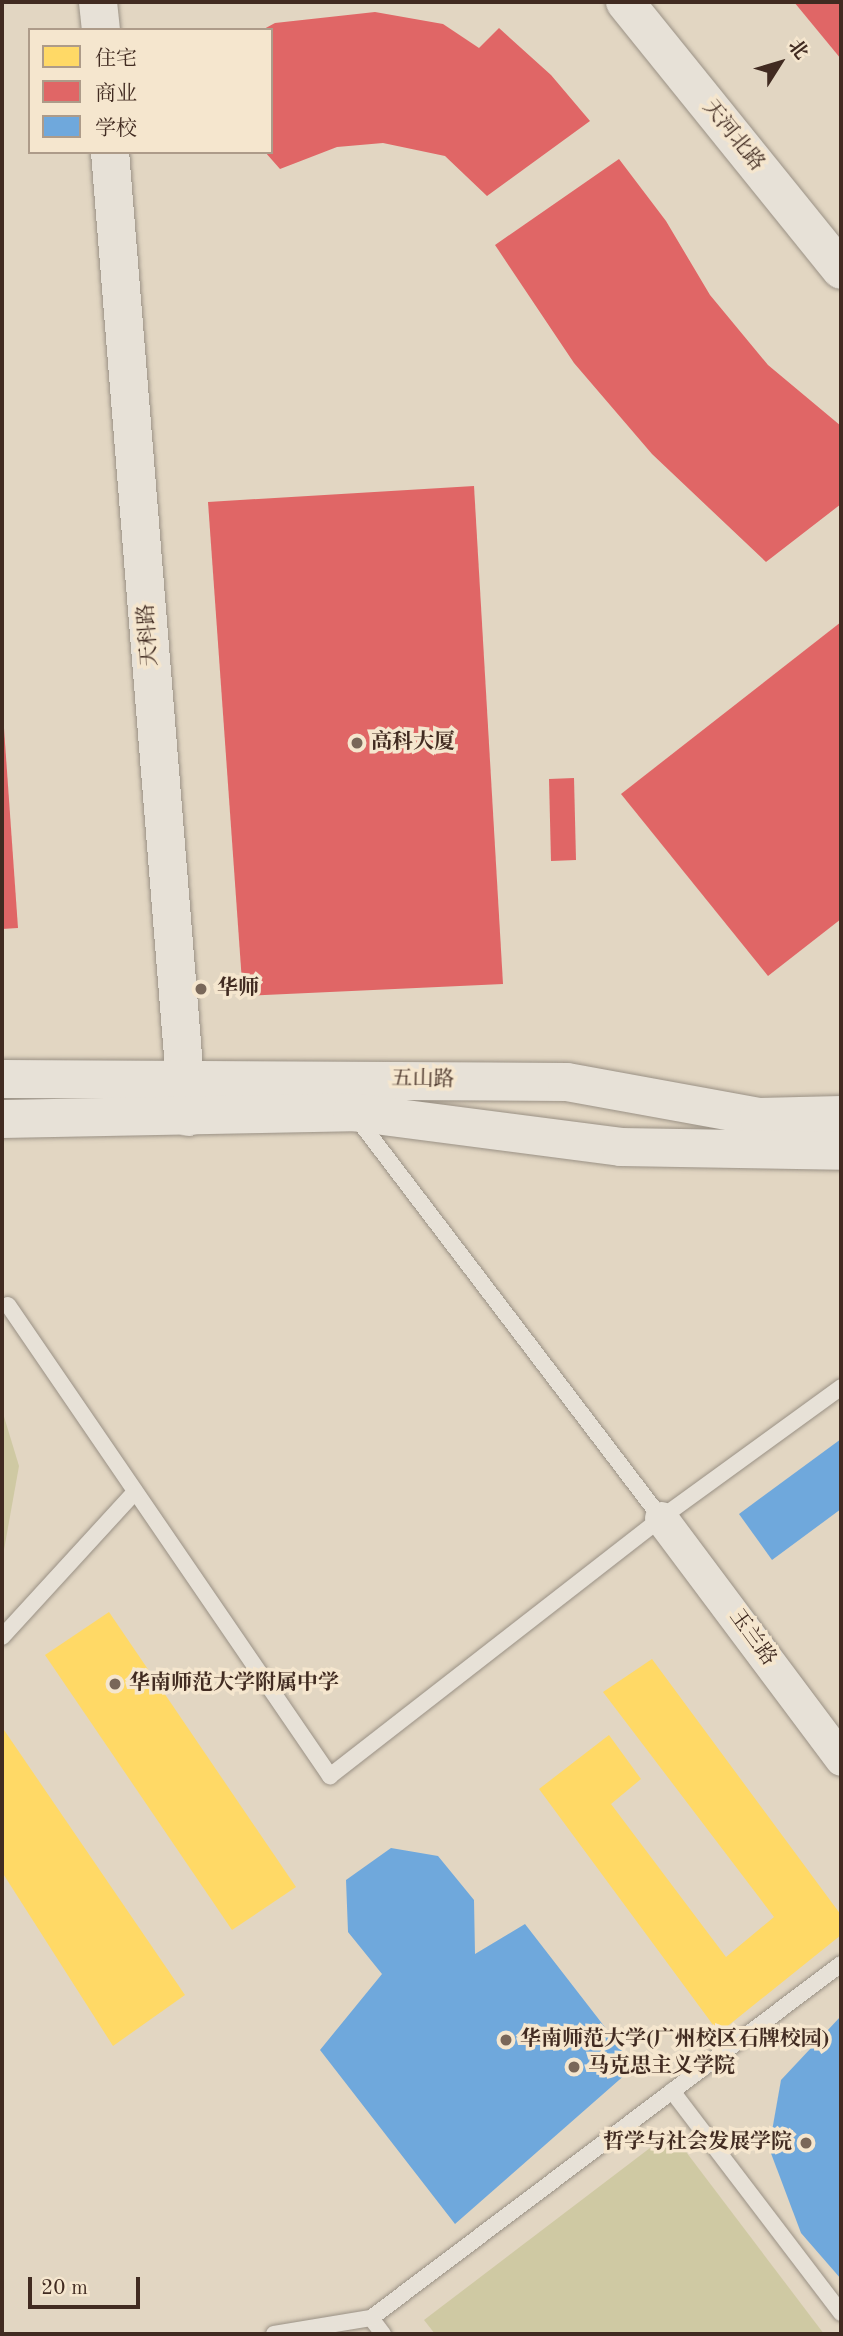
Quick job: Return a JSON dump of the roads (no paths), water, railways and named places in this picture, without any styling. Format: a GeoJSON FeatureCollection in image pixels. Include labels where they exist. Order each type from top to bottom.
{"type":"FeatureCollection","features":[{"type":"Feature","properties":{"kind":"main road"},"geometry":{"type":"LineString","coordinates":[[98,2],[100,28]]}},
{"type":"Feature","properties":{"kind":"main road","name":"天河北路"},"geometry":{"type":"LineString","coordinates":[[625,2],[841,270]]}},
{"type":"Feature","properties":{"kind":"main road","name":"天科路"},"geometry":{"type":"LineString","coordinates":[[110,154],[188,1117]]}},
{"type":"Feature","properties":{"kind":"main road","name":"五山路"},"geometry":{"type":"LineString","coordinates":[[2,1079],[183,1077],[567,1082],[759,1116],[841,1115]]}},
{"type":"Feature","properties":{"kind":"main road","name":"五山路"},"geometry":{"type":"LineString","coordinates":[[2,1119],[352,1112],[621,1147],[841,1151]]}},
{"type":"Feature","properties":{"kind":"street","name":"玉兰路"},"geometry":{"type":"LineString","coordinates":[[661,1518],[841,1759]]}},
{"type":"Feature","properties":{"kind":"lane"},"geometry":{"type":"LineString","coordinates":[[352,1112],[661,1518]]}},
{"type":"Feature","properties":{"kind":"lane"},"geometry":{"type":"LineString","coordinates":[[8,1305],[330,1776],[661,1518],[841,1387]]}},
{"type":"Feature","properties":{"kind":"lane"},"geometry":{"type":"LineString","coordinates":[[2,1637],[135,1492]]}},
{"type":"Feature","properties":{"kind":"lane"},"geometry":{"type":"LineString","coordinates":[[274,2334],[371,2318],[841,1964]]}},
{"type":"Feature","properties":{"kind":"lane"},"geometry":{"type":"LineString","coordinates":[[672,2091],[841,2313]]}},
{"type":"Feature","properties":{"kind":"lane"},"geometry":{"type":"LineString","coordinates":[[371,2318],[383,2334]]}},
{"type":"Feature","properties":{"kind":"place","name":"高科大厦"},"geometry":{"type":"Point","coordinates":[357,743]}},
{"type":"Feature","properties":{"kind":"place","name":"华师"},"geometry":{"type":"Point","coordinates":[201,989]}},
{"type":"Feature","properties":{"kind":"place","name":"华南师范大学附属中学"},"geometry":{"type":"Point","coordinates":[115,1684]}},
{"type":"Feature","properties":{"kind":"place","name":"华南师范大学(广州校区石牌校园)"},"geometry":{"type":"Point","coordinates":[506,2040]}},
{"type":"Feature","properties":{"kind":"place","name":"马克思主义学院"},"geometry":{"type":"Point","coordinates":[574,2067]}},
{"type":"Feature","properties":{"kind":"place","name":"哲学与社会发展学院"},"geometry":{"type":"Point","coordinates":[806,2143]}}]}
